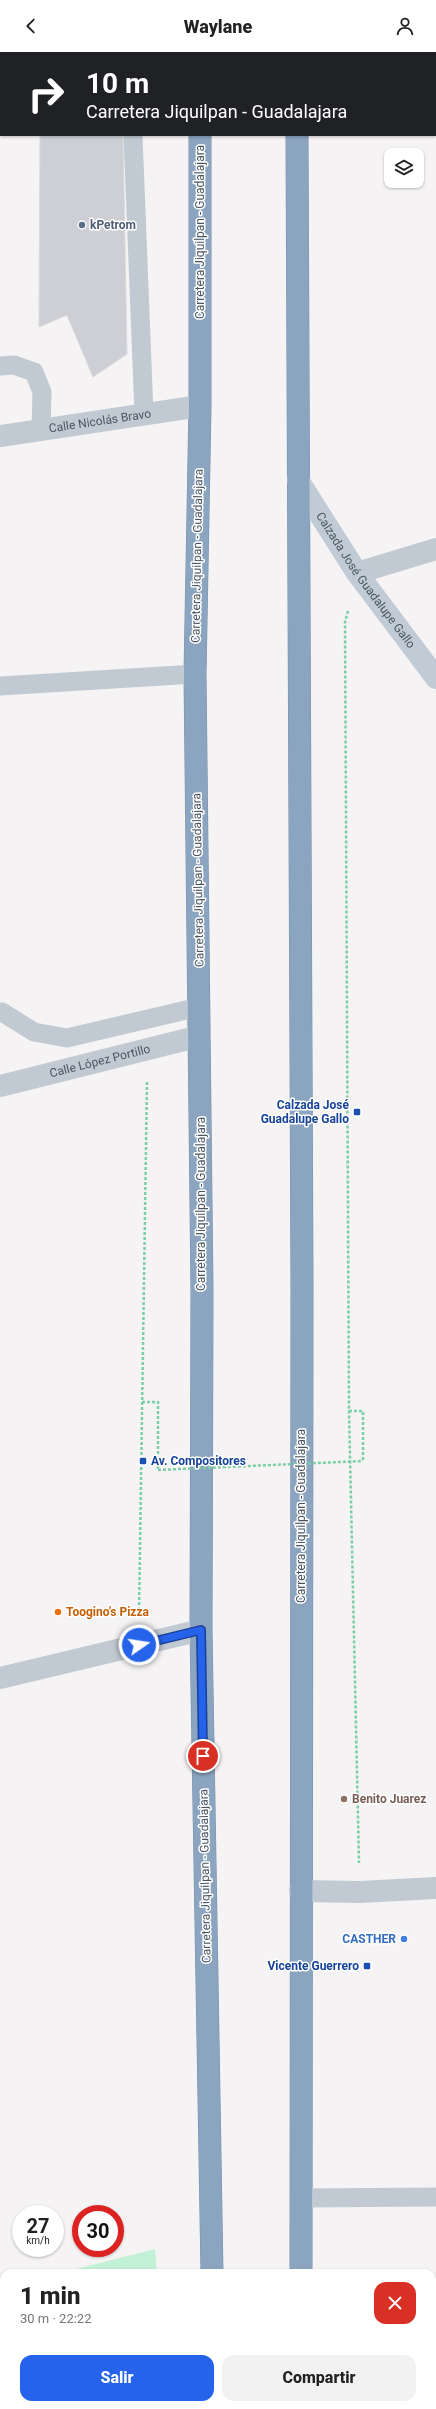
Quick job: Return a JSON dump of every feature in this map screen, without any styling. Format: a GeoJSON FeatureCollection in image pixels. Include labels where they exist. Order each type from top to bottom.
{"type":"FeatureCollection","features":[{"type":"Feature","properties":{"kind":"highway","name":"Carretera Jiquilpan - Guadalajara"},"geometry":{"type":"LineString","coordinates":[[200,136],[200,406],[195,674],[202,1292],[201,1630],[212,2269]]}},
{"type":"Feature","properties":{"kind":"highway","name":"Carretera Jiquilpan - Guadalajara"},"geometry":{"type":"LineString","coordinates":[[297,136],[302,1278],[300,1891],[301,2269]]}},
{"type":"Feature","properties":{"kind":"street","name":"Calle Nicolás Bravo"},"geometry":{"type":"LineString","coordinates":[[0,436],[200,406]]}},
{"type":"Feature","properties":{"kind":"street","name":"Calzada José Guadalupe Gallo"},"geometry":{"type":"LineString","coordinates":[[298,480],[357,573],[436,678]]}},
{"type":"Feature","properties":{"kind":"street"},"geometry":{"type":"LineString","coordinates":[[357,573],[436,549]]}},
{"type":"Feature","properties":{"kind":"street","name":"Calle López Portillo"},"geometry":{"type":"LineString","coordinates":[[0,1086],[200,1036]]}},
{"type":"Feature","properties":{"kind":"street"},"geometry":{"type":"LineString","coordinates":[[0,1678],[201,1630]]}},
{"type":"Feature","properties":{"kind":"street"},"geometry":{"type":"LineString","coordinates":[[300,1891],[360,1892],[436,1888]]}},
{"type":"Feature","properties":{"kind":"lane"},"geometry":{"type":"LineString","coordinates":[[133,136],[144,414]]}},
{"type":"Feature","properties":{"kind":"lane"},"geometry":{"type":"LineString","coordinates":[[0,366],[14,365],[34,372],[42,392],[41,430]]}},
{"type":"Feature","properties":{"kind":"lane"},"geometry":{"type":"LineString","coordinates":[[0,686],[195,674]]}},
{"type":"Feature","properties":{"kind":"lane"},"geometry":{"type":"LineString","coordinates":[[2,1012],[34,1032],[67,1038],[199,1007]]}},
{"type":"Feature","properties":{"kind":"lane"},"geometry":{"type":"LineString","coordinates":[[301,2198],[436,2197]]}},
{"type":"Feature","properties":{"kind":"path"},"geometry":{"type":"LineString","coordinates":[[357,573],[345,622],[349,1411],[360,1892]]}},
{"type":"Feature","properties":{"kind":"path"},"geometry":{"type":"LineString","coordinates":[[139,1645],[147,1050]]}},
{"type":"Feature","properties":{"kind":"path"},"geometry":{"type":"LineString","coordinates":[[142,1402],[158,1402],[158,1470],[363,1461],[363,1411],[349,1411]]}},
{"type":"Feature","properties":{"kind":"green space"},"geometry":{"type":"Polygon","coordinates":[[[155,2249],[157,2269],[76,2269],[155,2249]]]}},
{"type":"Feature","properties":{"kind":"building","name":"kPetrom"},"geometry":{"type":"Polygon","coordinates":[[[40,136],[123,136],[127,354],[93,377],[67,315],[39,327],[40,136]]]}},
{"type":"Feature","properties":{"kind":"place","name":"kPetrom"},"geometry":{"type":"Point","coordinates":[82,225]}},
{"type":"Feature","properties":{"kind":"place","name":"Calzada José Guadalupe Gallo"},"geometry":{"type":"Point","coordinates":[357,1112]}},
{"type":"Feature","properties":{"kind":"place","name":"Av. Compositores"},"geometry":{"type":"Point","coordinates":[143,1461]}},
{"type":"Feature","properties":{"kind":"place","name":"Toogino's Pizza"},"geometry":{"type":"Point","coordinates":[58,1612]}},
{"type":"Feature","properties":{"kind":"place","name":"Benito Juarez"},"geometry":{"type":"Point","coordinates":[344,1799]}},
{"type":"Feature","properties":{"kind":"place","name":"CASTHER"},"geometry":{"type":"Point","coordinates":[404,1939]}},
{"type":"Feature","properties":{"kind":"place","name":"Vicente Guerrero"},"geometry":{"type":"Point","coordinates":[367,1966]}},
{"type":"Feature","properties":{"kind":"route"},"geometry":{"type":"LineString","coordinates":[[139,1645],[201,1630],[203,1756]]}}]}
